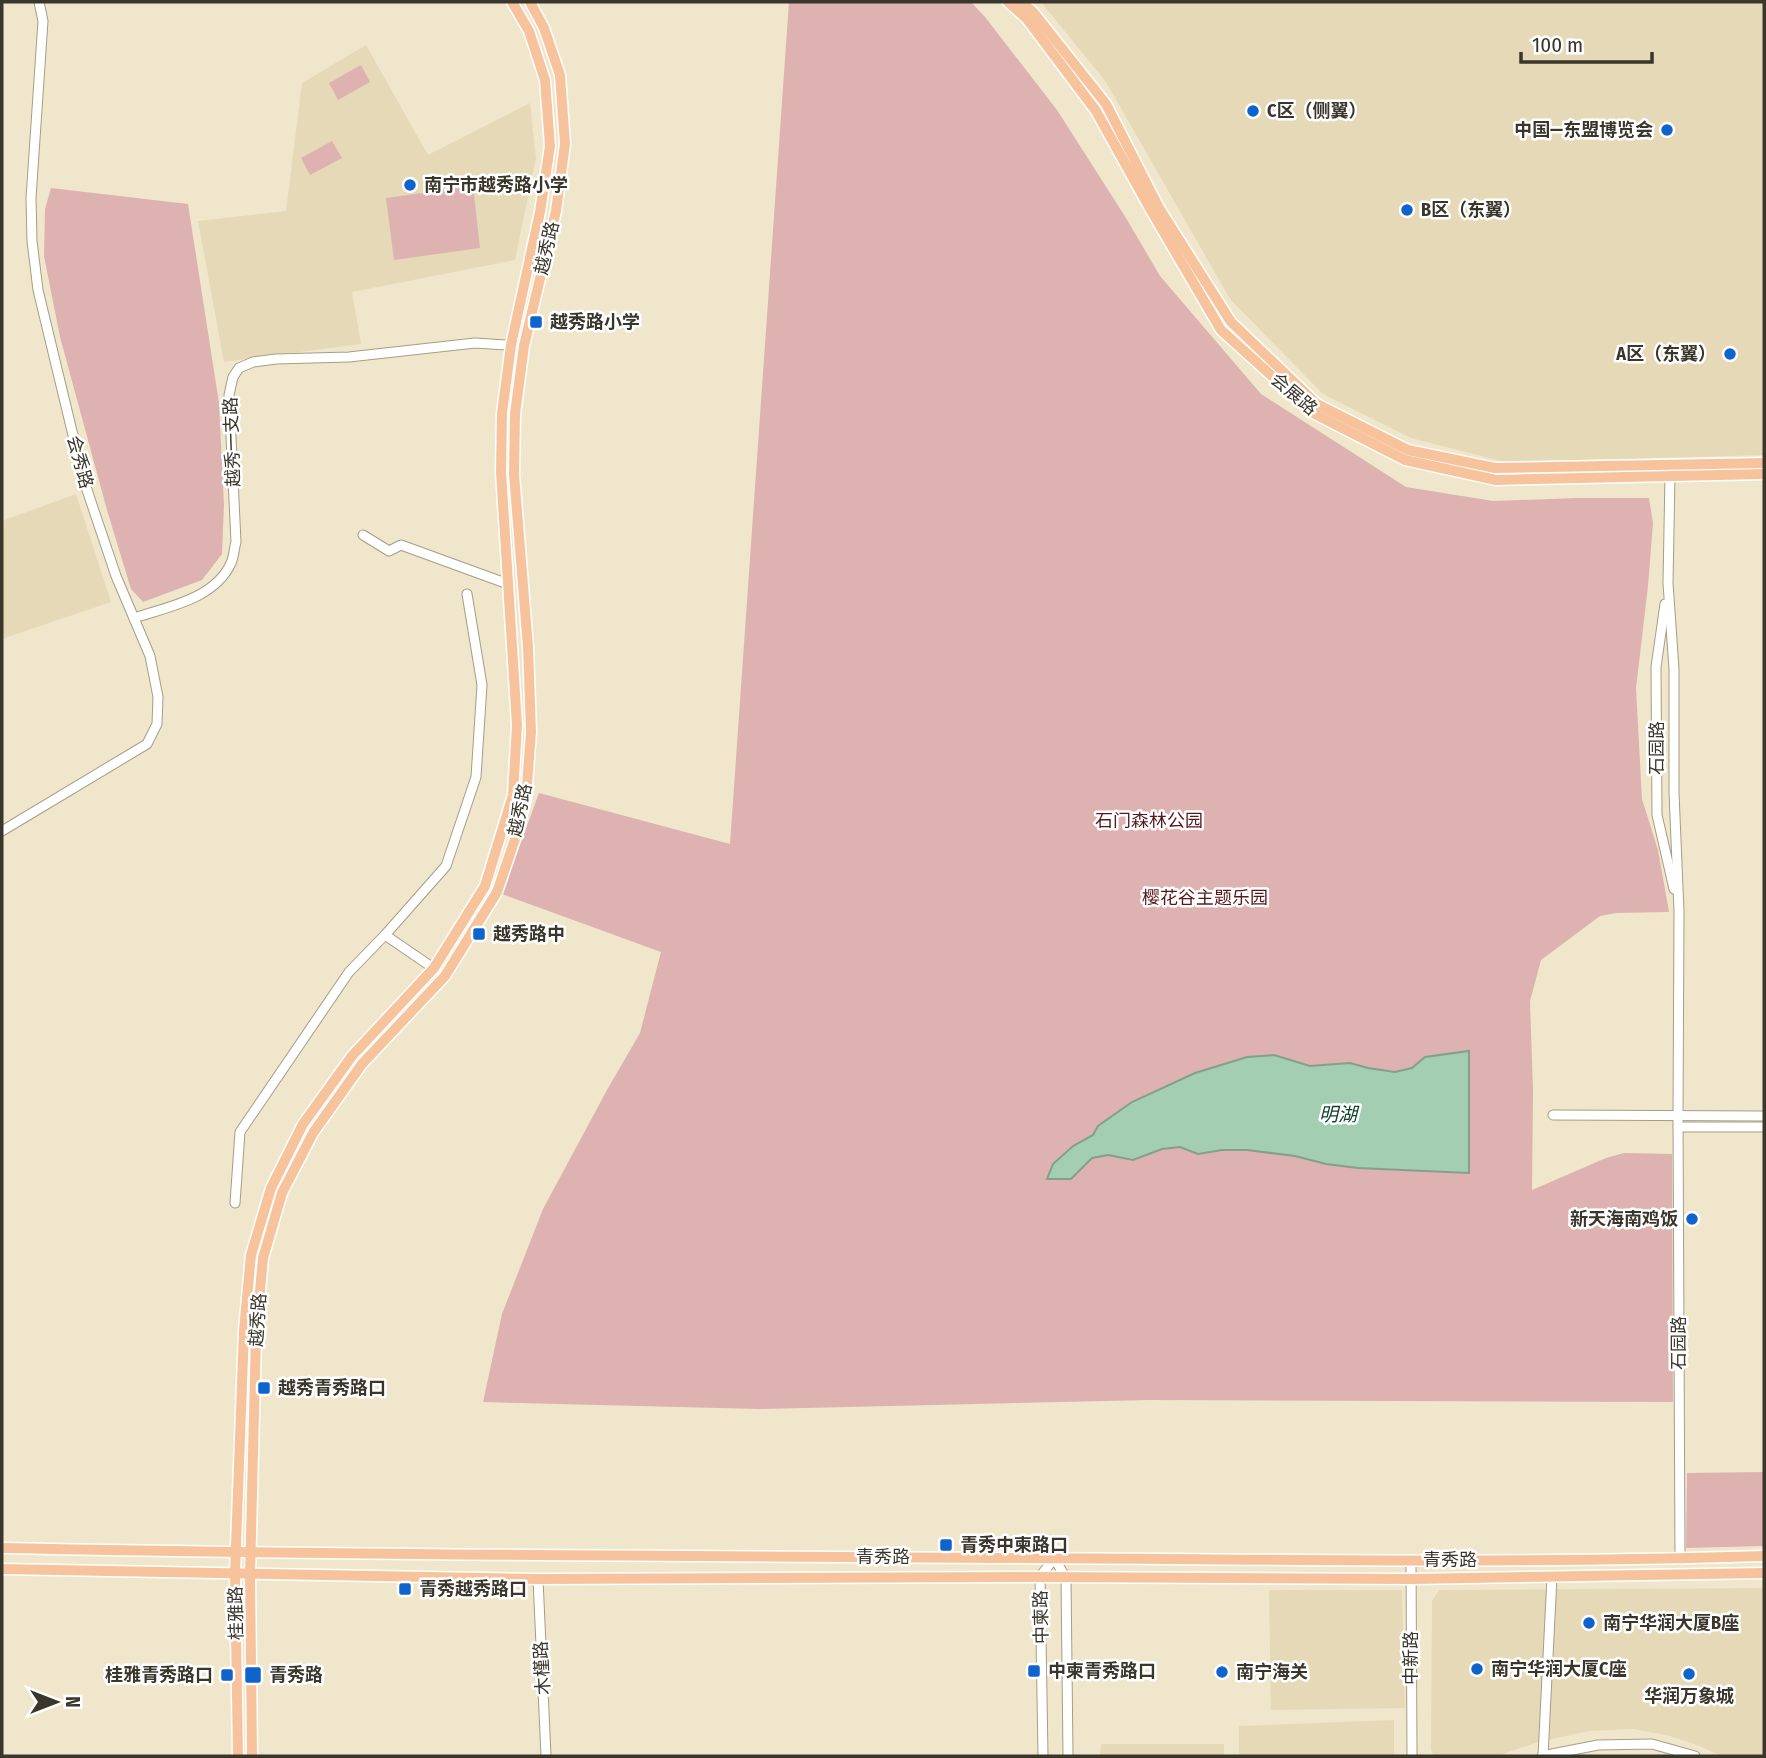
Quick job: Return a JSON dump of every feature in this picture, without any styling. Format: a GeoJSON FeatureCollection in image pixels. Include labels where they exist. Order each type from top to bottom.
{"type":"FeatureCollection","features":[{"type":"Feature","properties":{"kind":"main road","name":"越秀路"},"geometry":{"type":"LineString","coordinates":[[236,1553],[248,1280],[251,1255],[271,1188],[303,1124],[352,1056],[434,968],[485,886],[513,795],[517,724],[501,472],[502,413],[511,345],[540,212],[550,146],[545,80],[529,31],[512,2]]}},
{"type":"Feature","properties":{"kind":"main road","name":"越秀路"},"geometry":{"type":"LineString","coordinates":[[251,1553],[256,1335],[263,1258],[282,1193],[313,1133],[362,1064],[444,976],[497,892],[526,798],[531,732],[528,647],[514,474],[515,414],[524,346],[555,211],[565,144],[560,75],[544,28],[530,2]]}},
{"type":"Feature","properties":{"kind":"main road","name":"会展路"},"geometry":{"type":"LineString","coordinates":[[1008,2],[1027,19],[1096,111],[1221,330],[1313,413],[1405,460],[1496,480],[1764,474]]}},
{"type":"Feature","properties":{"kind":"main road","name":"会展路"},"geometry":{"type":"LineString","coordinates":[[1022,2],[1034,13],[1106,104],[1159,208],[1231,322],[1317,404],[1408,450],[1495,468],[1764,463]]}},
{"type":"Feature","properties":{"kind":"main road","name":"青秀路"},"geometry":{"type":"LineString","coordinates":[[2,1548],[236,1553],[1410,1560],[1764,1556]]}},
{"type":"Feature","properties":{"kind":"main road","name":"桂雅路"},"geometry":{"type":"LineString","coordinates":[[236,1553],[239,1756]]}},
{"type":"Feature","properties":{"kind":"main road","name":"桂雅路"},"geometry":{"type":"LineString","coordinates":[[251,1553],[252,1756]]}},
{"type":"Feature","properties":{"kind":"main road","name":"青秀路"},"geometry":{"type":"LineString","coordinates":[[2,1569],[538,1579],[1410,1578],[1764,1573]]}},
{"type":"Feature","properties":{"kind":"street","name":"会秀路"},"geometry":{"type":"LineString","coordinates":[[2,831],[147,744],[158,724],[158,697],[150,656],[116,576],[84,481],[38,290],[32,241],[31,198],[43,21],[39,2]]}},
{"type":"Feature","properties":{"kind":"street","name":"越秀一支路"},"geometry":{"type":"LineString","coordinates":[[134,618],[204,593],[220,579],[231,563],[236,542],[229,395],[233,377],[239,368],[253,362],[276,359],[349,357],[475,343],[524,346]]}},
{"type":"Feature","properties":{"kind":"street","name":"石园路"},"geometry":{"type":"LineString","coordinates":[[1670,475],[1668,583],[1674,668],[1674,793],[1679,911],[1680,1559]]}},
{"type":"Feature","properties":{"kind":"street"},"geometry":{"type":"LineString","coordinates":[[363,535],[389,551],[401,545],[508,583]]}},
{"type":"Feature","properties":{"kind":"street","name":"石园路"},"geometry":{"type":"LineString","coordinates":[[1668,583],[1656,667],[1657,815],[1679,911]]}},
{"type":"Feature","properties":{"kind":"street"},"geometry":{"type":"LineString","coordinates":[[235,1203],[240,1132],[349,972],[446,866],[476,778],[482,685],[467,594]]}},
{"type":"Feature","properties":{"kind":"street"},"geometry":{"type":"LineString","coordinates":[[385,935],[444,976]]}},
{"type":"Feature","properties":{"kind":"street"},"geometry":{"type":"LineString","coordinates":[[1553,1115],[1764,1116]]}},
{"type":"Feature","properties":{"kind":"street"},"geometry":{"type":"LineString","coordinates":[[1678,1127],[1764,1127]]}},
{"type":"Feature","properties":{"kind":"street","name":"中柬路"},"geometry":{"type":"LineString","coordinates":[[1043,1756],[1040,1577],[1054,1558],[1066,1578],[1068,1756]]}},
{"type":"Feature","properties":{"kind":"street","name":"中新路"},"geometry":{"type":"LineString","coordinates":[[1410,1560],[1412,1756]]}},
{"type":"Feature","properties":{"kind":"street"},"geometry":{"type":"LineString","coordinates":[[1552,1577],[1542,1756],[1598,1745],[1652,1744],[1695,1756]]}},
{"type":"Feature","properties":{"kind":"street","name":"木槿路"},"geometry":{"type":"LineString","coordinates":[[538,1579],[546,1756]]}},
{"type":"Feature","properties":{"kind":"shaded area"},"geometry":{"type":"Polygon","coordinates":[[[1041,2],[1764,2],[1764,455],[1505,462],[1411,438],[1323,394],[1230,299],[1106,82],[1041,2]]]}},
{"type":"Feature","properties":{"kind":"shaded area","name":"南宁市越秀路小学"},"geometry":{"type":"Polygon","coordinates":[[[366,45],[428,155],[530,103],[536,158],[515,260],[352,292],[361,344],[224,362],[198,221],[286,211],[302,83],[366,45]]]}},
{"type":"Feature","properties":{"kind":"shaded area"},"geometry":{"type":"Polygon","coordinates":[[[76,494],[111,602],[2,639],[2,521],[76,494]]]}},
{"type":"Feature","properties":{"kind":"shaded area"},"geometry":{"type":"Polygon","coordinates":[[[1764,1588],[1764,1756],[1721,1756],[1670,1736],[1633,1729],[1589,1731],[1538,1742],[1497,1756],[1434,1756],[1431,1750],[1432,1601],[1439,1590],[1764,1588]]]}},
{"type":"Feature","properties":{"kind":"shaded area"},"geometry":{"type":"Polygon","coordinates":[[[1269,1590],[1402,1590],[1405,1708],[1271,1710],[1269,1590]]]}},
{"type":"Feature","properties":{"kind":"shaded area"},"geometry":{"type":"Polygon","coordinates":[[[1394,1720],[1394,1756],[1239,1756],[1239,1726],[1394,1720]]]}},
{"type":"Feature","properties":{"kind":"shaded area"},"geometry":{"type":"Polygon","coordinates":[[[1101,1744],[1224,1744],[1224,1756],[1100,1756],[1101,1744]]]}},
{"type":"Feature","properties":{"kind":"green space","name":"石门森林公园"},"geometry":{"type":"Polygon","coordinates":[[[789,2],[971,2],[1057,110],[1160,276],[1261,394],[1406,487],[1493,501],[1649,498],[1653,523],[1636,688],[1642,799],[1658,850],[1669,912],[1600,916],[1541,960],[1530,1001],[1532,1190],[1624,1153],[1672,1154],[1673,1402],[1149,1400],[759,1409],[483,1402],[502,1314],[543,1209],[640,1033],[661,952],[502,894],[539,793],[730,844],[789,2]]]}},
{"type":"Feature","properties":{"kind":"green space"},"geometry":{"type":"Polygon","coordinates":[[[361,65],[370,82],[338,100],[329,83],[361,65]]]}},
{"type":"Feature","properties":{"kind":"green space"},"geometry":{"type":"Polygon","coordinates":[[[332,141],[342,158],[310,175],[301,158],[332,141]]]}},
{"type":"Feature","properties":{"kind":"green space"},"geometry":{"type":"Polygon","coordinates":[[[473,186],[480,248],[394,260],[386,198],[473,186]]]}},
{"type":"Feature","properties":{"kind":"green space"},"geometry":{"type":"Polygon","coordinates":[[[51,188],[188,204],[219,403],[224,505],[222,554],[202,580],[143,602],[131,589],[60,337],[44,256],[45,209],[51,188]]]}},
{"type":"Feature","properties":{"kind":"green space"},"geometry":{"type":"Polygon","coordinates":[[[1764,1472],[1764,1546],[1686,1548],[1687,1473],[1764,1472]]]}},
{"type":"Feature","properties":{"kind":"water","name":"明湖"},"geometry":{"type":"Polygon","coordinates":[[[1469,1051],[1469,1173],[1358,1168],[1247,1150],[1198,1154],[1180,1147],[1162,1149],[1133,1160],[1108,1155],[1092,1158],[1071,1179],[1047,1179],[1053,1164],[1073,1146],[1093,1135],[1098,1126],[1132,1102],[1195,1073],[1247,1057],[1274,1055],[1310,1066],[1350,1063],[1395,1072],[1412,1068],[1425,1057],[1469,1051]]]}},
{"type":"Feature","properties":{"kind":"place","name":"C区（侧翼）"},"geometry":{"type":"Point","coordinates":[1253,111]}},
{"type":"Feature","properties":{"kind":"place","name":"中国—东盟博览会"},"geometry":{"type":"Point","coordinates":[1667,130]}},
{"type":"Feature","properties":{"kind":"place","name":"南宁市越秀路小学"},"geometry":{"type":"Point","coordinates":[410,185]}},
{"type":"Feature","properties":{"kind":"place","name":"B区（东翼）"},"geometry":{"type":"Point","coordinates":[1407,210]}},
{"type":"Feature","properties":{"kind":"place","name":"越秀路小学"},"geometry":{"type":"Point","coordinates":[536,322]}},
{"type":"Feature","properties":{"kind":"place","name":"A区（东翼）"},"geometry":{"type":"Point","coordinates":[1730,354]}},
{"type":"Feature","properties":{"kind":"place","name":"越秀路中"},"geometry":{"type":"Point","coordinates":[479,934]}},
{"type":"Feature","properties":{"kind":"place","name":"新天海南鸡饭"},"geometry":{"type":"Point","coordinates":[1692,1219]}},
{"type":"Feature","properties":{"kind":"place","name":"越秀青秀路口"},"geometry":{"type":"Point","coordinates":[264,1388]}},
{"type":"Feature","properties":{"kind":"place","name":"青秀中柬路口"},"geometry":{"type":"Point","coordinates":[946,1545]}},
{"type":"Feature","properties":{"kind":"place","name":"青秀越秀路口"},"geometry":{"type":"Point","coordinates":[405,1589]}},
{"type":"Feature","properties":{"kind":"place","name":"南宁华润大厦B座"},"geometry":{"type":"Point","coordinates":[1589,1623]}},
{"type":"Feature","properties":{"kind":"place","name":"南宁华润大厦C座"},"geometry":{"type":"Point","coordinates":[1477,1669]}},
{"type":"Feature","properties":{"kind":"place","name":"中柬青秀路口"},"geometry":{"type":"Point","coordinates":[1034,1671]}},
{"type":"Feature","properties":{"kind":"place","name":"南宁海关"},"geometry":{"type":"Point","coordinates":[1222,1672]}},
{"type":"Feature","properties":{"kind":"place","name":"华润万象城"},"geometry":{"type":"Point","coordinates":[1689,1674]}},
{"type":"Feature","properties":{"kind":"place","name":"桂雅青秀路口"},"geometry":{"type":"Point","coordinates":[227,1675]}},
{"type":"Feature","properties":{"kind":"place","name":"青秀路"},"geometry":{"type":"Point","coordinates":[253,1675]}},
{"type":"Feature","properties":{"kind":"park label","name":"樱花谷主题乐园"},"geometry":{"type":"Point","coordinates":[1205,898]}}]}
